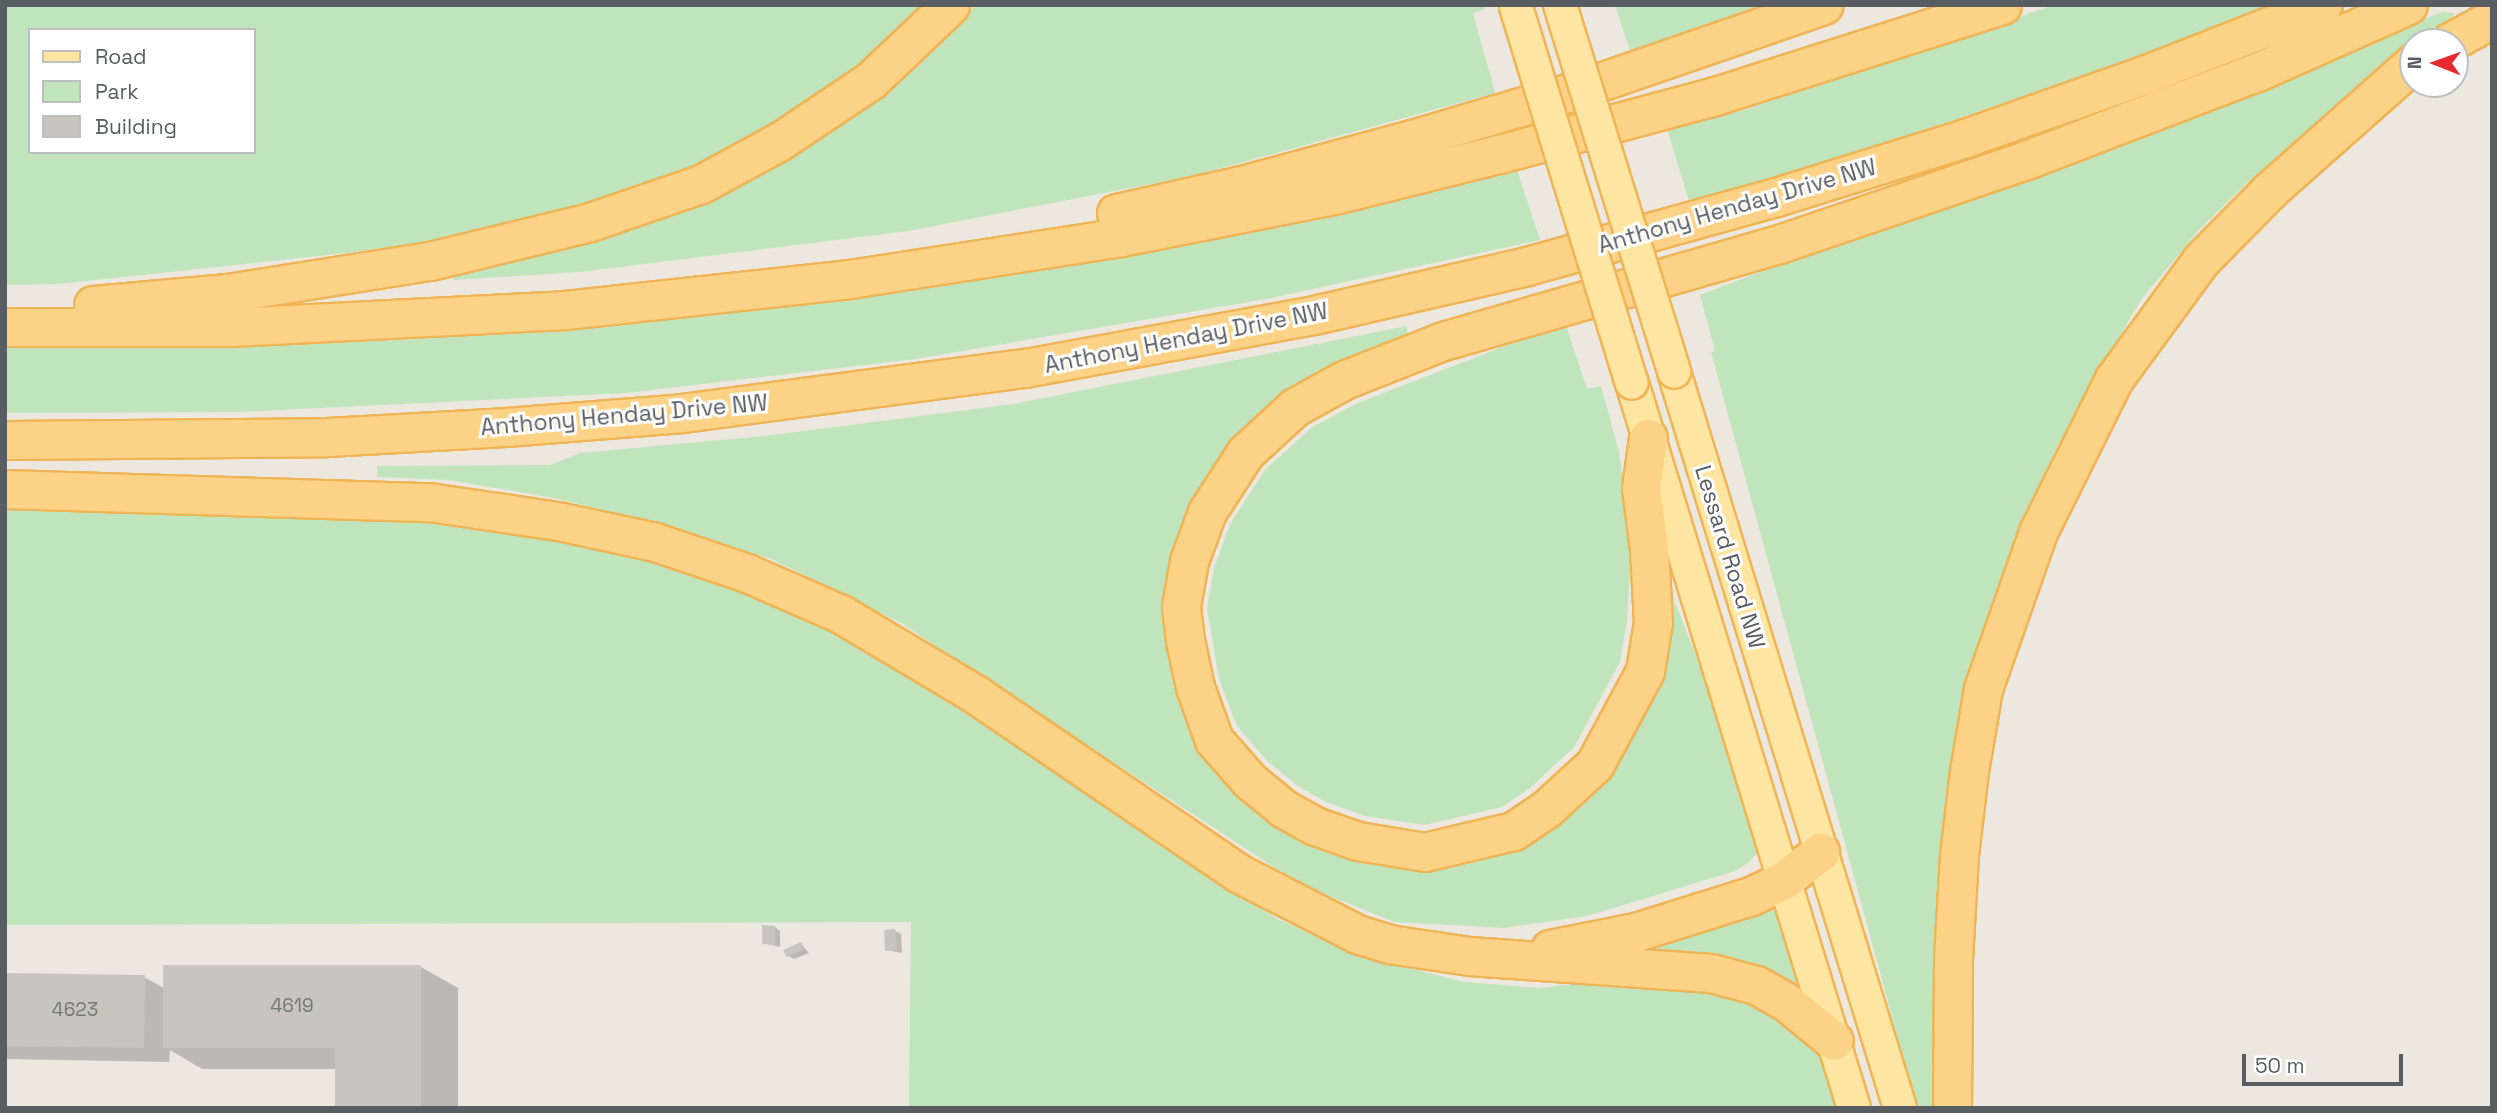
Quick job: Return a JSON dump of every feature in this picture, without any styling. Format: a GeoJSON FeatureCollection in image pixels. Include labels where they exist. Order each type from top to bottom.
{"type":"FeatureCollection","features":[{"type":"Feature","properties":{"kind":"highway"},"geometry":{"type":"LineString","coordinates":[[5,309],[136,302],[325,280],[430,261],[590,222],[701,184],[780,141],[871,80],[950,5]]}},
{"type":"Feature","properties":{"kind":"highway"},"geometry":{"type":"LineString","coordinates":[[768,289],[957,243],[1241,186],[1571,92],[1823,5]]}},
{"type":"Feature","properties":{"kind":"highway"},"geometry":{"type":"LineString","coordinates":[[5,327],[325,323],[565,310],[768,289],[1121,237],[1334,195],[1716,96],[2002,5]]}},
{"type":"Feature","properties":{"kind":"highway","name":"Anthony Henday Drive NW"},"geometry":{"type":"LineString","coordinates":[[5,440],[327,437],[682,413],[1025,368],[1318,314],[1527,266],[1776,197],[1965,138],[2144,75],[2323,5]]}},
{"type":"Feature","properties":{"kind":"highway"},"geometry":{"type":"LineString","coordinates":[[1648,438],[1641,488],[1649,549],[1653,622],[1645,671],[1595,764],[1546,808],[1513,831],[1425,852],[1358,841],[1315,825],[1283,808],[1250,781],[1214,740],[1195,687],[1185,640],[1181,606],[1189,561],[1207,512],[1245,453],[1296,407],[1344,380],[1443,341],[1779,244],[2026,160],[2257,72],[2407,5]]}},
{"type":"Feature","properties":{"kind":"highway"},"geometry":{"type":"LineString","coordinates":[[2469,32],[2492,19]]}},
{"type":"Feature","properties":{"kind":"highway"},"geometry":{"type":"LineString","coordinates":[[1952,1108],[1953,959],[1959,855],[1969,771],[1983,689],[2038,532],[2113,379],[2201,260],[2269,191],[2399,75]]}},
{"type":"Feature","properties":{"kind":"highway"},"geometry":{"type":"LineString","coordinates":[[5,489],[429,502],[558,521],[655,542],[747,573],[841,614],[975,694],[1238,873],[1357,934],[1389,944],[1469,956],[1711,973],[1756,985],[1785,1001],[1833,1041]]}},
{"type":"Feature","properties":{"kind":"highway"},"geometry":{"type":"LineString","coordinates":[[1469,956],[1518,954],[1639,931],[1751,896],[1784,880],[1820,852]]}},
{"type":"Feature","properties":{"kind":"main road","name":"Lessard Road NW"},"geometry":{"type":"LineString","coordinates":[[1560,5],[1900,1108]]}},
{"type":"Feature","properties":{"kind":"main road","name":"Lessard Road NW"},"geometry":{"type":"LineString","coordinates":[[1516,6],[1853,1108]]}},
{"type":"Feature","properties":{"kind":"green space"},"geometry":{"type":"Polygon","coordinates":[[[5,5],[922,5],[859,64],[770,124],[693,167],[585,203],[426,242],[58,284],[5,285],[5,5]]]}},
{"type":"Feature","properties":{"kind":"green space"},"geometry":{"type":"Polygon","coordinates":[[[976,5],[1484,5],[1485,9],[1473,13],[1495,93],[1192,176],[908,231],[580,272],[454,280],[453,273],[596,241],[709,202],[790,157],[883,95],[976,5]]]}},
{"type":"Feature","properties":{"kind":"green space"},"geometry":{"type":"Polygon","coordinates":[[[1615,5],[1791,5],[1634,63],[1615,5]]]}},
{"type":"Feature","properties":{"kind":"green space"},"geometry":{"type":"Polygon","coordinates":[[[2054,5],[2273,5],[2151,52],[1849,156],[1689,201],[1667,129],[1748,109],[2054,5]]]}},
{"type":"Feature","properties":{"kind":"green space"},"geometry":{"type":"Polygon","coordinates":[[[2442,12],[2454,13],[2451,20],[2440,28],[2400,28],[2442,12]]]}},
{"type":"Feature","properties":{"kind":"green space"},"geometry":{"type":"Polygon","coordinates":[[[2399,28],[2399,60],[2251,179],[2199,230],[2140,301],[2054,452],[2000,579],[1978,643],[1954,768],[1939,1108],[1917,1108],[1711,352],[1715,351],[1700,295],[2399,28]]]}},
{"type":"Feature","properties":{"kind":"green space"},"geometry":{"type":"Polygon","coordinates":[[[1517,170],[1540,240],[1266,299],[916,359],[626,393],[239,412],[5,413],[5,348],[245,347],[422,339],[675,319],[890,292],[1181,246],[1517,170]]]}},
{"type":"Feature","properties":{"kind":"green space"},"geometry":{"type":"Polygon","coordinates":[[[1565,323],[1587,389],[1601,386],[1619,452],[1631,549],[1627,620],[1620,662],[1574,747],[1530,788],[1502,807],[1424,825],[1365,816],[1326,802],[1298,786],[1268,762],[1237,726],[1219,679],[1207,608],[1214,568],[1230,524],[1265,470],[1311,428],[1355,404],[1565,323]]]}},
{"type":"Feature","properties":{"kind":"green space"},"geometry":{"type":"Polygon","coordinates":[[[1407,326],[1407,337],[1221,458],[1188,509],[1169,568],[1169,648],[1182,705],[1220,771],[1434,860],[1594,785],[1635,732],[1660,662],[1669,602],[1674,600],[1715,704],[1757,841],[1757,853],[1748,863],[1735,871],[1587,916],[1504,928],[1394,922],[1298,883],[901,623],[771,559],[678,529],[559,499],[449,480],[377,477],[377,466],[550,465],[580,453],[764,436],[1014,404],[1407,326]]]}},
{"type":"Feature","properties":{"kind":"green space"},"geometry":{"type":"Polygon","coordinates":[[[5,504],[406,516],[629,553],[750,592],[879,656],[1279,920],[1367,958],[1465,982],[1539,988],[1657,975],[1728,982],[1810,1039],[1827,1067],[1839,1108],[909,1108],[911,922],[5,925],[5,504]]]}},
{"type":"Feature","properties":{"kind":"green space"},"geometry":{"type":"Polygon","coordinates":[[[1769,906],[1775,910],[1803,994],[1643,950],[1642,945],[1769,906]]]}},
{"type":"Feature","properties":{"kind":"building"},"geometry":{"type":"Polygon","coordinates":[[[762,925],[775,926],[775,945],[762,944],[762,925]]]}},
{"type":"Feature","properties":{"kind":"building"},"geometry":{"type":"Polygon","coordinates":[[[895,929],[897,950],[885,951],[884,930],[895,929]]]}},
{"type":"Feature","properties":{"kind":"building"},"geometry":{"type":"Polygon","coordinates":[[[801,942],[805,949],[786,957],[783,950],[801,942]]]}},
{"type":"Feature","properties":{"kind":"building"},"geometry":{"type":"Polygon","coordinates":[[[163,965],[421,965],[421,1108],[335,1108],[335,1048],[163,1048],[163,965]]]}},
{"type":"Feature","properties":{"kind":"building"},"geometry":{"type":"Polygon","coordinates":[[[5,973],[145,975],[144,1048],[5,1046],[5,973]]]}}]}
